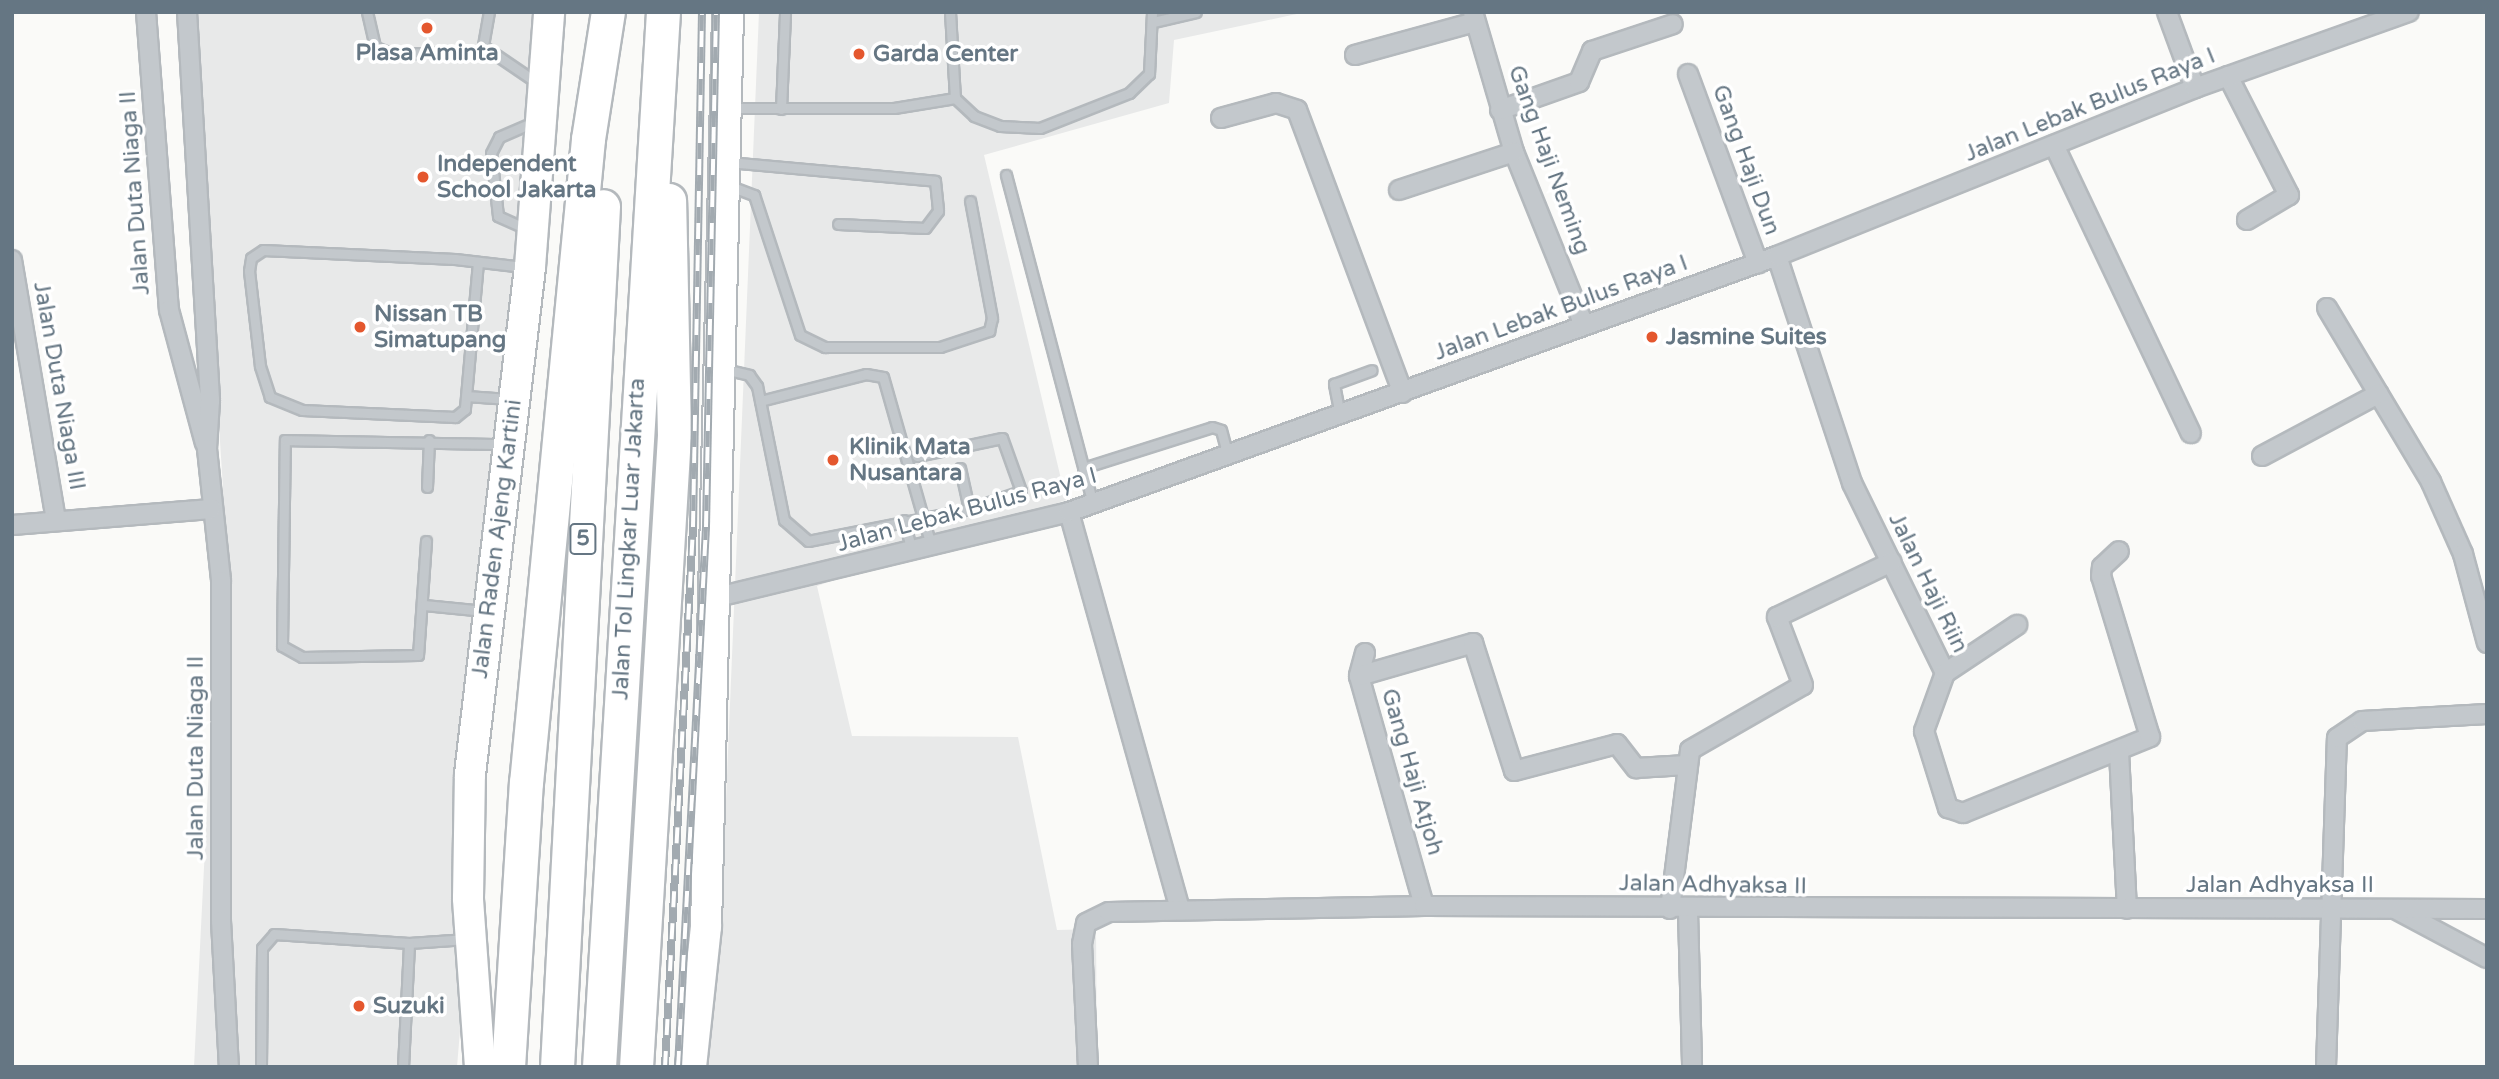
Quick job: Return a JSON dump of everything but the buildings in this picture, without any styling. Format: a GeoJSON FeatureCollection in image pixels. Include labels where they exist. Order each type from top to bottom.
{"type":"FeatureCollection","features":[{"type":"Feature","properties":{"kind":"highway","name":"Jalan Raden Ajeng Kartini"},"geometry":{"type":"LineString","coordinates":[[480,1067],[471,939],[470,774],[485,611],[516,399],[534,231],[549,12]]}},
{"type":"Feature","properties":{"kind":"highway"},"geometry":{"type":"LineString","coordinates":[[508,1067],[526,783],[588,139],[610,12]]}},
{"type":"Feature","properties":{"kind":"highway","name":"Jalan Tol Lingkar Luar Jakarta"},"geometry":{"type":"LineString","coordinates":[[557,1067],[610,12]]}},
{"type":"Feature","properties":{"kind":"highway","name":"Jalan Tol Lingkar Luar Jakarta"},"geometry":{"type":"LineString","coordinates":[[599,1067],[663,12]]}},
{"type":"Feature","properties":{"kind":"highway"},"geometry":{"type":"LineString","coordinates":[[691,1067],[706,927],[728,12]]}},
{"type":"Feature","properties":{"kind":"highway"},"geometry":{"type":"LineString","coordinates":[[636,1067],[674,435],[670,200],[656,140]]}},
{"type":"Feature","properties":{"kind":"street","name":"Jalan Duta Niaga II"},"geometry":{"type":"LineString","coordinates":[[146,12],[169,310],[207,449]]}},
{"type":"Feature","properties":{"kind":"street","name":"Jalan Duta Niaga II"},"geometry":{"type":"LineString","coordinates":[[187,12],[210,401],[207,449],[211,509],[222,581],[221,921],[229,1067]]}},
{"type":"Feature","properties":{"kind":"street"},"geometry":{"type":"LineString","coordinates":[[2167,12],[2195,88]]}},
{"type":"Feature","properties":{"kind":"street","name":"Jalan Lebak Bulus Raya I"},"geometry":{"type":"LineString","coordinates":[[714,598],[912,552],[1093,504],[1403,393],[1583,323],[1777,256],[2195,88],[2409,12]]}},
{"type":"Feature","properties":{"kind":"street"},"geometry":{"type":"LineString","coordinates":[[1355,55],[1474,17]]}},
{"type":"Feature","properties":{"kind":"street","name":"Gang Haji Neming"},"geometry":{"type":"LineString","coordinates":[[1474,17],[1514,152],[1583,323]]}},
{"type":"Feature","properties":{"kind":"street"},"geometry":{"type":"LineString","coordinates":[[1500,110],[1579,82],[1592,51],[1673,24]]}},
{"type":"Feature","properties":{"kind":"street","name":"Gang Haji Dun"},"geometry":{"type":"LineString","coordinates":[[1688,74],[1758,263]]}},
{"type":"Feature","properties":{"kind":"street"},"geometry":{"type":"LineString","coordinates":[[2228,76],[2289,195],[2247,220]]}},
{"type":"Feature","properties":{"kind":"street"},"geometry":{"type":"LineString","coordinates":[[1221,118],[1276,103],[1297,110],[1403,393]]}},
{"type":"Feature","properties":{"kind":"street"},"geometry":{"type":"LineString","coordinates":[[2054,145],[2191,433]]}},
{"type":"Feature","properties":{"kind":"street"},"geometry":{"type":"LineString","coordinates":[[1399,190],[1514,152]]}},
{"type":"Feature","properties":{"kind":"street","name":"Jalan Haji Riin"},"geometry":{"type":"LineString","coordinates":[[1777,256],[1852,483],[1945,673],[1924,731],[1948,808],[1963,813],[2119,752]]}},
{"type":"Feature","properties":{"kind":"street","name":"Jalan Duta Niaga III"},"geometry":{"type":"LineString","coordinates":[[12,260],[57,520]]}},
{"type":"Feature","properties":{"kind":"street"},"geometry":{"type":"LineString","coordinates":[[2326,308],[2378,394],[2458,542],[2487,643]]}},
{"type":"Feature","properties":{"kind":"street"},"geometry":{"type":"LineString","coordinates":[[2262,456],[2378,394]]}},
{"type":"Feature","properties":{"kind":"street"},"geometry":{"type":"LineString","coordinates":[[12,525],[211,509]]}},
{"type":"Feature","properties":{"kind":"street"},"geometry":{"type":"LineString","coordinates":[[1069,512],[1180,910]]}},
{"type":"Feature","properties":{"kind":"street"},"geometry":{"type":"LineString","coordinates":[[2119,551],[2102,566],[2101,576],[2151,733],[2119,752],[2127,909]]}},
{"type":"Feature","properties":{"kind":"street"},"geometry":{"type":"LineString","coordinates":[[1359,677],[1474,643],[1514,771],[1617,744],[1636,768],[1688,757],[1803,685],[1777,617],[1892,562]]}},
{"type":"Feature","properties":{"kind":"street"},"geometry":{"type":"LineString","coordinates":[[1945,673],[2017,625]]}},
{"type":"Feature","properties":{"kind":"street","name":"Gang Haji Atjoh"},"geometry":{"type":"LineString","coordinates":[[1365,653],[1359,677],[1424,906]]}},
{"type":"Feature","properties":{"kind":"street"},"geometry":{"type":"LineString","coordinates":[[2326,1067],[2337,738],[2362,721],[2487,714]]}},
{"type":"Feature","properties":{"kind":"street"},"geometry":{"type":"LineString","coordinates":[[1688,757],[1679,910],[1692,1067]]}},
{"type":"Feature","properties":{"kind":"street","name":"Jalan Adhyaksa II"},"geometry":{"type":"LineString","coordinates":[[1088,1067],[1086,923],[1110,912],[1424,906],[1679,910],[2487,909]]}},
{"type":"Feature","properties":{"kind":"street"},"geometry":{"type":"LineString","coordinates":[[2397,909],[2487,958]]}},
{"type":"Feature","properties":{"kind":"lane"},"geometry":{"type":"LineString","coordinates":[[367,12],[369,34],[382,53],[486,48],[544,87]]}},
{"type":"Feature","properties":{"kind":"lane"},"geometry":{"type":"LineString","coordinates":[[486,48],[489,12]]}},
{"type":"Feature","properties":{"kind":"lane"},"geometry":{"type":"LineString","coordinates":[[781,108],[785,12]]}},
{"type":"Feature","properties":{"kind":"lane"},"geometry":{"type":"LineString","coordinates":[[950,12],[955,98],[974,116],[1000,126],[1040,128],[1129,93],[1149,74],[1152,17],[1196,12]]}},
{"type":"Feature","properties":{"kind":"lane"},"geometry":{"type":"LineString","coordinates":[[725,107],[894,108],[955,98]]}},
{"type":"Feature","properties":{"kind":"lane"},"geometry":{"type":"LineString","coordinates":[[534,231],[498,216],[491,153],[499,138],[520,124],[541,120]]}},
{"type":"Feature","properties":{"kind":"lane"},"geometry":{"type":"LineString","coordinates":[[724,173],[754,195],[800,335],[825,348],[940,347],[989,331],[992,318],[970,201]]}},
{"type":"Feature","properties":{"kind":"lane"},"geometry":{"type":"LineString","coordinates":[[724,173],[935,181],[938,211],[925,228],[838,224]]}},
{"type":"Feature","properties":{"kind":"lane"},"geometry":{"type":"LineString","coordinates":[[1006,175],[1093,504]]}},
{"type":"Feature","properties":{"kind":"lane"},"geometry":{"type":"LineString","coordinates":[[478,262],[466,396],[454,417],[302,410],[271,397],[260,366],[249,271],[251,258],[263,250],[478,262],[530,267]]}},
{"type":"Feature","properties":{"kind":"lane"},"geometry":{"type":"LineString","coordinates":[[720,369],[749,374],[760,401],[784,520],[793,534],[808,541],[969,509],[1017,497],[1021,491],[1006,441],[917,456]]}},
{"type":"Feature","properties":{"kind":"lane"},"geometry":{"type":"LineString","coordinates":[[1340,416],[1334,384],[1372,370]]}},
{"type":"Feature","properties":{"kind":"lane"},"geometry":{"type":"LineString","coordinates":[[760,401],[877,372],[932,547]]}},
{"type":"Feature","properties":{"kind":"lane"},"geometry":{"type":"LineString","coordinates":[[466,396],[516,399]]}},
{"type":"Feature","properties":{"kind":"lane"},"geometry":{"type":"LineString","coordinates":[[1083,468],[1212,427],[1221,430],[1228,456]]}},
{"type":"Feature","properties":{"kind":"lane"},"geometry":{"type":"LineString","coordinates":[[426,541],[421,651],[410,660],[302,657],[281,641],[285,440],[429,440],[509,444]]}},
{"type":"Feature","properties":{"kind":"lane"},"geometry":{"type":"LineString","coordinates":[[427,487],[429,440]]}},
{"type":"Feature","properties":{"kind":"lane"},"geometry":{"type":"LineString","coordinates":[[960,468],[969,509]]}},
{"type":"Feature","properties":{"kind":"lane"},"geometry":{"type":"LineString","coordinates":[[904,520],[912,552]]}},
{"type":"Feature","properties":{"kind":"lane"},"geometry":{"type":"LineString","coordinates":[[425,605],[485,611]]}},
{"type":"Feature","properties":{"kind":"lane"},"geometry":{"type":"LineString","coordinates":[[261,1067],[266,940],[286,933],[409,943],[471,939]]}},
{"type":"Feature","properties":{"kind":"lane"},"geometry":{"type":"LineString","coordinates":[[403,1067],[409,943]]}},
{"type":"Feature","properties":{"kind":"shaded area"},"geometry":{"type":"Polygon","coordinates":[[[178,12],[545,12],[457,1067],[194,1067],[223,488],[209,271],[178,12]]]}},
{"type":"Feature","properties":{"kind":"shaded area"},"geometry":{"type":"Polygon","coordinates":[[[759,12],[1306,12],[1174,40],[1169,103],[984,155],[1066,500],[817,586],[852,736],[1018,737],[1057,930],[1096,929],[1097,1067],[702,1067],[722,895],[759,12]]]}},
{"type":"Feature","properties":{"kind":"railway"},"geometry":{"type":"LineString","coordinates":[[665,1067],[693,527],[702,12]]}},
{"type":"Feature","properties":{"kind":"railway"},"geometry":{"type":"LineString","coordinates":[[678,1067],[706,527],[716,12]]}},
{"type":"Feature","properties":{"kind":"place","name":"Plasa Aminta"},"geometry":{"type":"Point","coordinates":[427,28]}},
{"type":"Feature","properties":{"kind":"place","name":"Garda Center"},"geometry":{"type":"Point","coordinates":[859,54]}},
{"type":"Feature","properties":{"kind":"place","name":"Independent School Jakarta"},"geometry":{"type":"Point","coordinates":[423,177]}},
{"type":"Feature","properties":{"kind":"place","name":"Nissan TB Simatupang"},"geometry":{"type":"Point","coordinates":[360,327]}},
{"type":"Feature","properties":{"kind":"place","name":"Jasmine Suites"},"geometry":{"type":"Point","coordinates":[1652,337]}},
{"type":"Feature","properties":{"kind":"place","name":"Klinik Mata Nusantara"},"geometry":{"type":"Point","coordinates":[833,460]}},
{"type":"Feature","properties":{"kind":"place","name":"Suzuki"},"geometry":{"type":"Point","coordinates":[359,1006]}}]}
